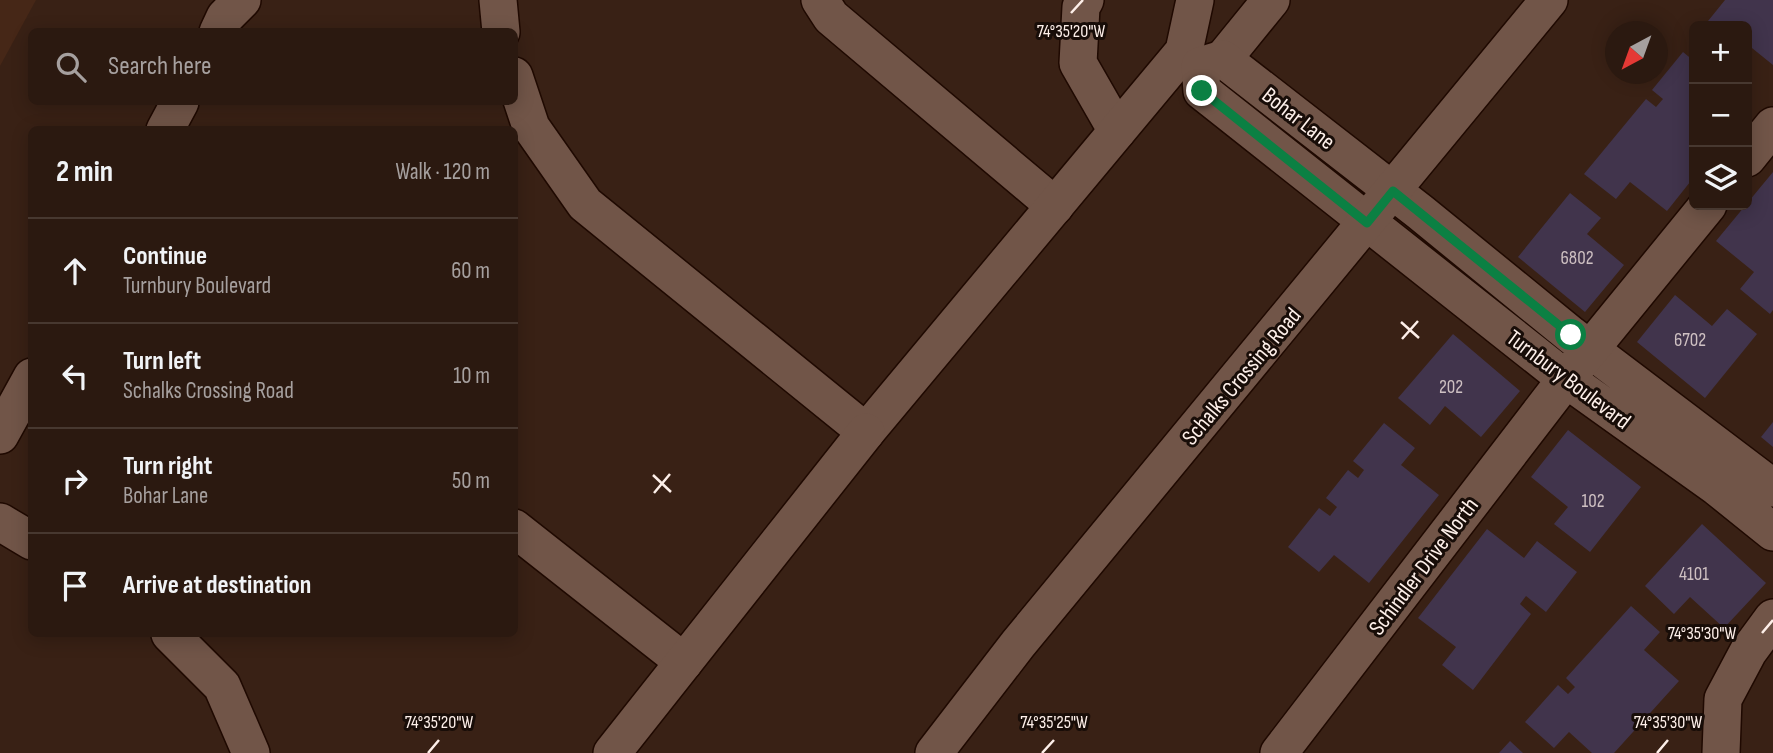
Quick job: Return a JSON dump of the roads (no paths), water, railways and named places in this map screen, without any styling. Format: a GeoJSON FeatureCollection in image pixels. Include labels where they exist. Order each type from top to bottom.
{"type":"FeatureCollection","features":[{"type":"Feature","properties":{"kind":"street"},"geometry":{"type":"LineString","coordinates":[[220,28],[225,17],[242,0]]}},
{"type":"Feature","properties":{"kind":"street"},"geometry":{"type":"LineString","coordinates":[[498,0],[500,28]]}},
{"type":"Feature","properties":{"kind":"street"},"geometry":{"type":"LineString","coordinates":[[821,0],[831,17],[1055,206]]}},
{"type":"Feature","properties":{"kind":"street"},"geometry":{"type":"LineString","coordinates":[[1085,0],[1081,7],[1078,63],[1118,131]]}},
{"type":"Feature","properties":{"kind":"street"},"geometry":{"type":"LineString","coordinates":[[1195,0],[1203,59]]}},
{"type":"Feature","properties":{"kind":"street"},"geometry":{"type":"LineString","coordinates":[[612,753],[866,432],[1118,131],[1270,0]]}},
{"type":"Feature","properties":{"kind":"street","name":"Schalks Crossing Road"},"geometry":{"type":"LineString","coordinates":[[934,753],[1018,644],[1549,0]]}},
{"type":"Feature","properties":{"kind":"street","name":"Bohar Lane"},"geometry":{"type":"LineString","coordinates":[[1203,59],[1393,191]]}},
{"type":"Feature","properties":{"kind":"street","name":"Bohar Lane"},"geometry":{"type":"LineString","coordinates":[[1203,59],[1202,91],[1367,223]]}},
{"type":"Feature","properties":{"kind":"street"},"geometry":{"type":"LineString","coordinates":[[518,88],[531,127],[585,204],[866,432]]}},
{"type":"Feature","properties":{"kind":"street"},"geometry":{"type":"LineString","coordinates":[[167,126],[178,105]]}},
{"type":"Feature","properties":{"kind":"street"},"geometry":{"type":"LineString","coordinates":[[1752,152],[1773,126]]}},
{"type":"Feature","properties":{"kind":"street","name":"Turnbury Boulevard"},"geometry":{"type":"LineString","coordinates":[[1393,191],[1591,350],[1773,488]]}},
{"type":"Feature","properties":{"kind":"street","name":"Schindler Drive North"},"geometry":{"type":"LineString","coordinates":[[1279,753],[1566,379],[1705,210]]}},
{"type":"Feature","properties":{"kind":"street","name":"Turnbury Boulevard"},"geometry":{"type":"LineString","coordinates":[[1367,223],[1566,379],[1717,487],[1773,532]]}},
{"type":"Feature","properties":{"kind":"street"},"geometry":{"type":"LineString","coordinates":[[0,435],[28,384]]}},
{"type":"Feature","properties":{"kind":"street"},"geometry":{"type":"LineString","coordinates":[[0,522],[28,539]]}},
{"type":"Feature","properties":{"kind":"street"},"geometry":{"type":"LineString","coordinates":[[518,531],[684,662]]}},
{"type":"Feature","properties":{"kind":"street"},"geometry":{"type":"LineString","coordinates":[[1721,753],[1723,699],[1748,652],[1773,618]]}},
{"type":"Feature","properties":{"kind":"street"},"geometry":{"type":"LineString","coordinates":[[173,637],[222,686],[251,753]]}}]}
